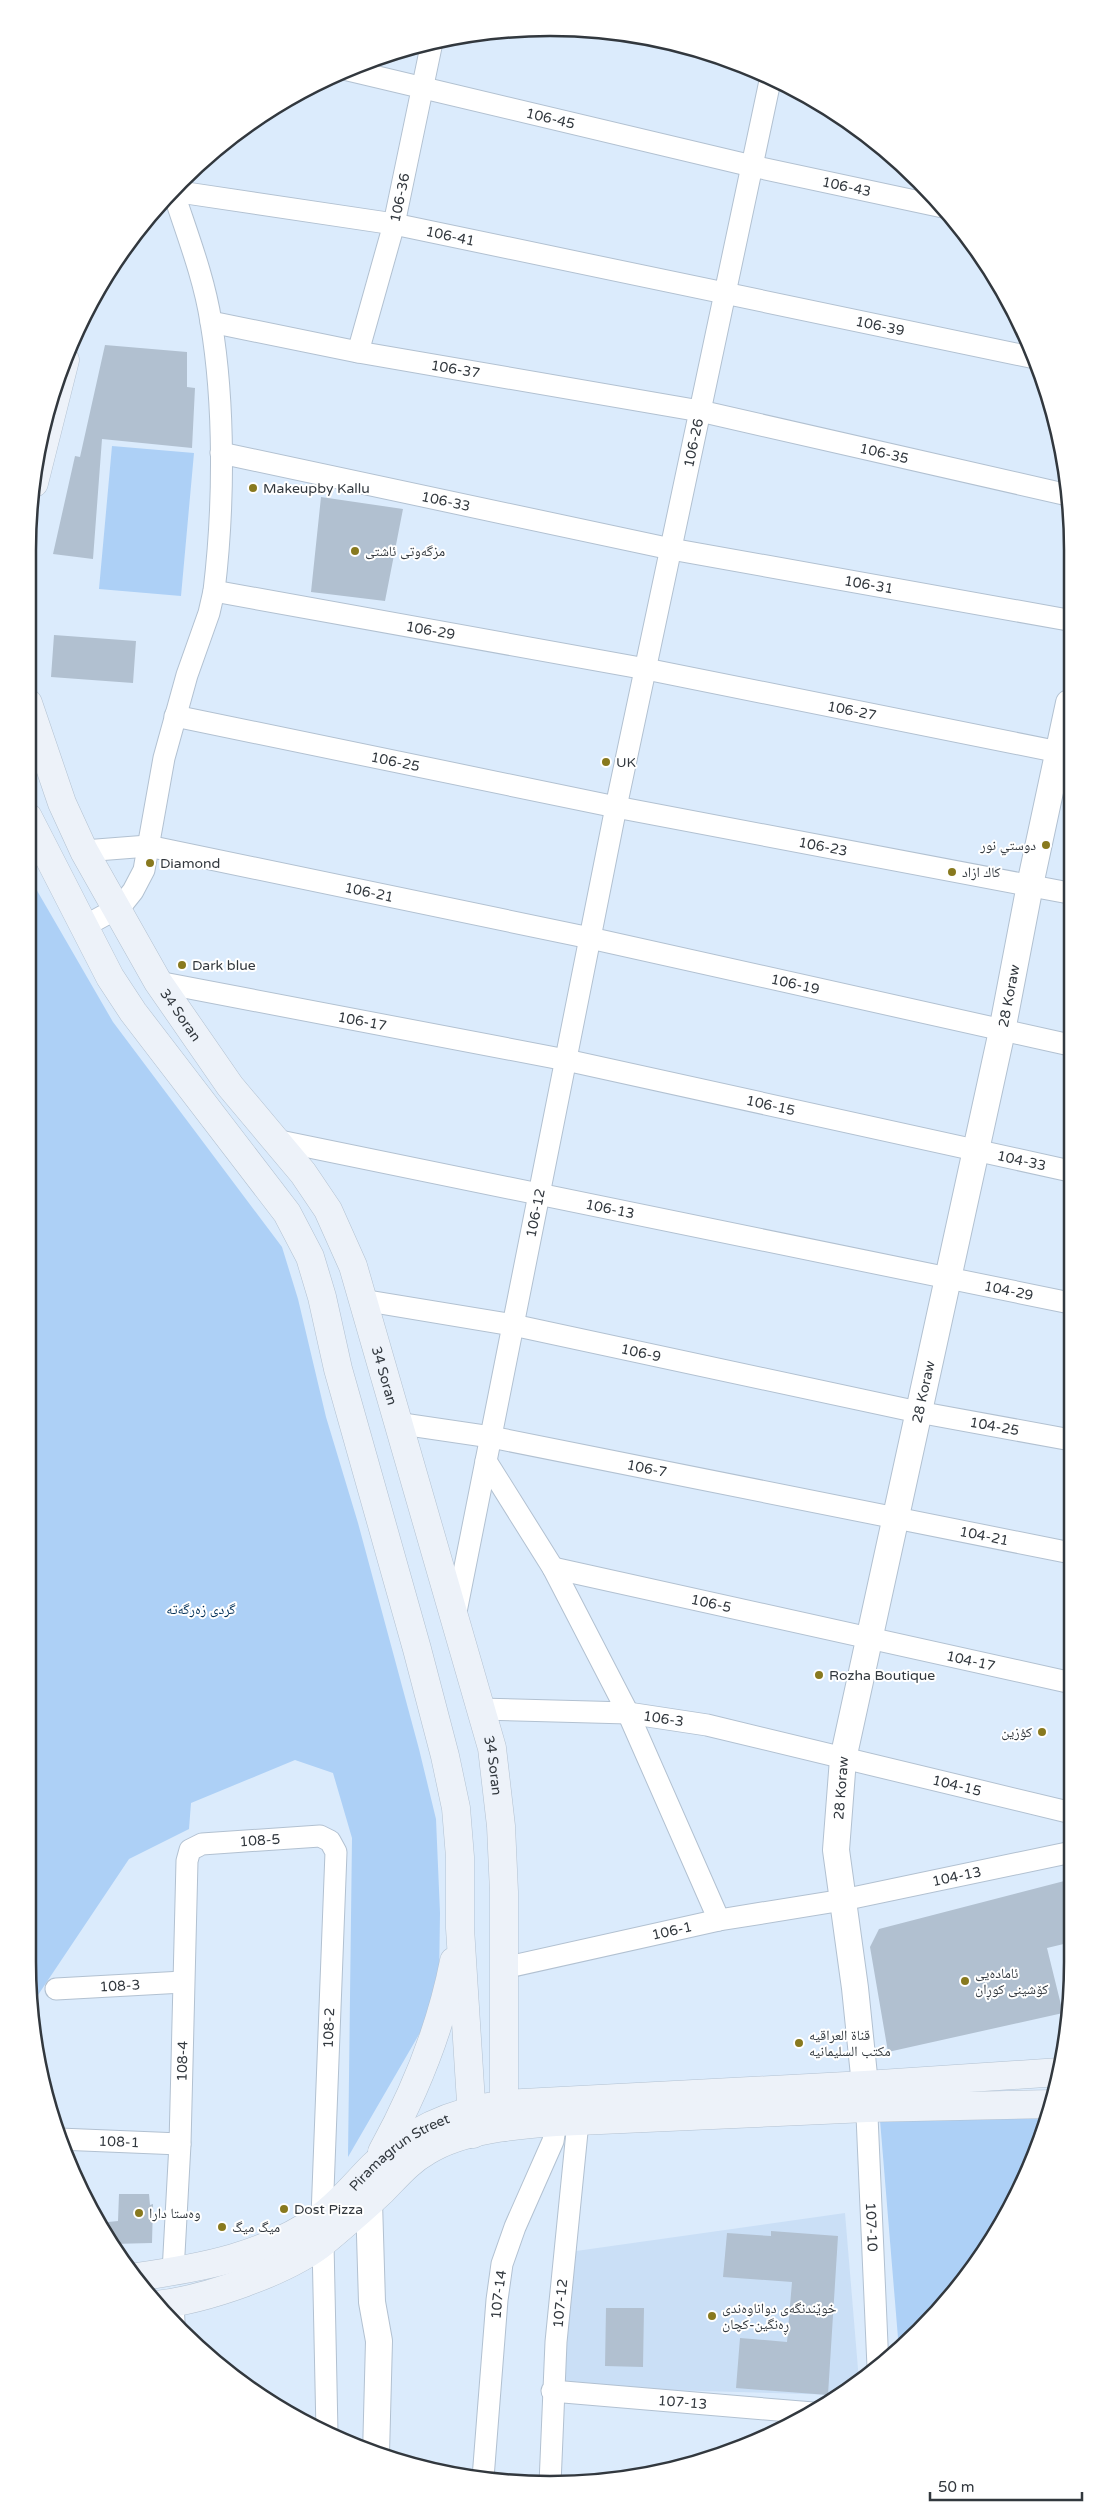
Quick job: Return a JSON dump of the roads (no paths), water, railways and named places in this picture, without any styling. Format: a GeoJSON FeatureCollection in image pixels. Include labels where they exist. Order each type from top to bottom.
{"type":"FeatureCollection","features":[{"type":"Feature","properties":{"kind":"main road","name":"34 Soran"},"geometry":{"type":"LineString","coordinates":[[36,727],[62,803],[84,851],[158,982],[230,1086],[303,1173],[328,1210],[353,1266],[396,1423],[455,1617],[479,1709],[492,1748],[501,1826],[504,1892],[504,2116]]}},
{"type":"Feature","properties":{"kind":"main road"},"geometry":{"type":"LineString","coordinates":[[36,833],[83,927],[110,976],[133,1012],[281,1205],[302,1238],[310,1256],[322,1297],[338,1369],[417,1649],[445,1756],[456,1808],[460,1857],[460,1928],[472,2122]]}},
{"type":"Feature","properties":{"kind":"main road"},"geometry":{"type":"LineString","coordinates":[[375,2164],[399,2120],[426,2058],[451,1978],[460,1928]]}},
{"type":"Feature","properties":{"kind":"main road"},"geometry":{"type":"LineString","coordinates":[[504,2116],[567,2122],[866,2097],[1051,2073]]}},
{"type":"Feature","properties":{"kind":"main road"},"geometry":{"type":"LineString","coordinates":[[504,2116],[866,2097],[1043,2104]]}},
{"type":"Feature","properties":{"kind":"main road","name":"Piramagrun Street"},"geometry":{"type":"LineString","coordinates":[[142,2275],[200,2267],[247,2254],[274,2244],[322,2216],[375,2164],[412,2135],[436,2121],[472,2122],[504,2116]]}},
{"type":"Feature","properties":{"kind":"main road","name":"Piramagrun Street"},"geometry":{"type":"LineString","coordinates":[[171,2308],[261,2276],[294,2261],[323,2243],[400,2171],[427,2150],[472,2122]]}},
{"type":"Feature","properties":{"kind":"street","name":"106-36"},"geometry":{"type":"LineString","coordinates":[[358,352],[394,224],[430,51]]}},
{"type":"Feature","properties":{"kind":"street","name":"106-45"},"geometry":{"type":"LineString","coordinates":[[360,73],[752,166]]}},
{"type":"Feature","properties":{"kind":"street","name":"106-26"},"geometry":{"type":"LineString","coordinates":[[616,807],[769,85]]}},
{"type":"Feature","properties":{"kind":"street","name":"106-43"},"geometry":{"type":"LineString","coordinates":[[752,166],[929,204]]}},
{"type":"Feature","properties":{"kind":"street","name":"106-41"},"geometry":{"type":"LineString","coordinates":[[182,192],[394,224],[725,292]]}},
{"type":"Feature","properties":{"kind":"street"},"geometry":{"type":"LineString","coordinates":[[83,927],[116,909],[133,891],[139,881],[145,864],[155,802],[175,716],[214,591],[221,453],[211,322],[201,280],[176,199]]}},
{"type":"Feature","properties":{"kind":"street","name":"106-39"},"geometry":{"type":"LineString","coordinates":[[725,292],[1026,356]]}},
{"type":"Feature","properties":{"kind":"street","name":"106-37"},"geometry":{"type":"LineString","coordinates":[[211,322],[358,352],[700,412]]}},
{"type":"Feature","properties":{"kind":"street","name":"106-35"},"geometry":{"type":"LineString","coordinates":[[700,412],[1060,493]]}},
{"type":"Feature","properties":{"kind":"street","name":"106-33"},"geometry":{"type":"LineString","coordinates":[[221,453],[671,548]]}},
{"type":"Feature","properties":{"kind":"street","name":"106-31"},"geometry":{"type":"LineString","coordinates":[[671,548],[1064,619]]}},
{"type":"Feature","properties":{"kind":"street","name":"106-29"},"geometry":{"type":"LineString","coordinates":[[214,591],[646,669]]}},
{"type":"Feature","properties":{"kind":"street","name":"106-27"},"geometry":{"type":"LineString","coordinates":[[646,669],[1064,753]]}},
{"type":"Feature","properties":{"kind":"street","name":"106-25"},"geometry":{"type":"LineString","coordinates":[[175,716],[616,807]]}},
{"type":"Feature","properties":{"kind":"street","name":"28 Koraw"},"geometry":{"type":"LineString","coordinates":[[866,2097],[854,1978],[836,1850],[843,1759],[1002,1031],[1030,884],[1064,753]]}},
{"type":"Feature","properties":{"kind":"street","name":"106-23"},"geometry":{"type":"LineString","coordinates":[[616,807],[1064,892]]}},
{"type":"Feature","properties":{"kind":"street","name":"106-12"},"geometry":{"type":"LineString","coordinates":[[455,1617],[616,807]]}},
{"type":"Feature","properties":{"kind":"street","name":"106-21"},"geometry":{"type":"LineString","coordinates":[[84,851],[148,846],[590,938]]}},
{"type":"Feature","properties":{"kind":"street","name":"106-19"},"geometry":{"type":"LineString","coordinates":[[590,938],[1064,1045]]}},
{"type":"Feature","properties":{"kind":"street","name":"106-17"},"geometry":{"type":"LineString","coordinates":[[158,982],[566,1060]]}},
{"type":"Feature","properties":{"kind":"street","name":"106-15"},"geometry":{"type":"LineString","coordinates":[[566,1060],[975,1151]]}},
{"type":"Feature","properties":{"kind":"street","name":"106-13"},"geometry":{"type":"LineString","coordinates":[[275,1140],[947,1278]]}},
{"type":"Feature","properties":{"kind":"street","name":"104-33"},"geometry":{"type":"LineString","coordinates":[[975,1151],[1064,1170]]}},
{"type":"Feature","properties":{"kind":"street","name":"104-29"},"geometry":{"type":"LineString","coordinates":[[947,1278],[1064,1303]]}},
{"type":"Feature","properties":{"kind":"street","name":"106-9"},"geometry":{"type":"LineString","coordinates":[[362,1300],[513,1326],[918,1412]]}},
{"type":"Feature","properties":{"kind":"street","name":"104-25"},"geometry":{"type":"LineString","coordinates":[[918,1412],[1064,1439]]}},
{"type":"Feature","properties":{"kind":"street","name":"106-7"},"geometry":{"type":"LineString","coordinates":[[396,1423],[491,1436],[896,1516]]}},
{"type":"Feature","properties":{"kind":"street"},"geometry":{"type":"LineString","coordinates":[[486,1461],[553,1568],[628,1713],[719,1920]]}},
{"type":"Feature","properties":{"kind":"street","name":"104-21"},"geometry":{"type":"LineString","coordinates":[[896,1516],[1064,1552]]}},
{"type":"Feature","properties":{"kind":"street","name":"106-5"},"geometry":{"type":"LineString","coordinates":[[553,1568],[870,1640]]}},
{"type":"Feature","properties":{"kind":"street","name":"104-17"},"geometry":{"type":"LineString","coordinates":[[870,1640],[1064,1682]]}},
{"type":"Feature","properties":{"kind":"street","name":"106-3"},"geometry":{"type":"LineString","coordinates":[[479,1709],[628,1713],[707,1725],[843,1759]]}},
{"type":"Feature","properties":{"kind":"street","name":"104-15"},"geometry":{"type":"LineString","coordinates":[[843,1759],[1064,1812]]}},
{"type":"Feature","properties":{"kind":"street","name":"108-5"},"geometry":{"type":"LineString","coordinates":[[190,1850],[202,1844],[310,1836],[320,1836],[330,1841]]}},
{"type":"Feature","properties":{"kind":"street","name":"108-2"},"geometry":{"type":"LineString","coordinates":[[322,2216],[336,1852],[330,1841]]}},
{"type":"Feature","properties":{"kind":"street","name":"108-4"},"geometry":{"type":"LineString","coordinates":[[173,2272],[180,2144],[187,1861],[190,1850]]}},
{"type":"Feature","properties":{"kind":"street","name":"104-13"},"geometry":{"type":"LineString","coordinates":[[843,1900],[1064,1854]]}},
{"type":"Feature","properties":{"kind":"street","name":"106-1"},"geometry":{"type":"LineString","coordinates":[[504,1968],[719,1920],[843,1900]]}},
{"type":"Feature","properties":{"kind":"street","name":"108-3"},"geometry":{"type":"LineString","coordinates":[[56,1989],[183,1982]]}},
{"type":"Feature","properties":{"kind":"street","name":"107-10"},"geometry":{"type":"LineString","coordinates":[[866,2097],[878,2358]]}},
{"type":"Feature","properties":{"kind":"street","name":"107-12"},"geometry":{"type":"LineString","coordinates":[[550,2476],[552,2391],[567,2122]]}},
{"type":"Feature","properties":{"kind":"street","name":"107-14"},"geometry":{"type":"LineString","coordinates":[[484,2471],[497,2300],[502,2264],[514,2226],[550,2150],[567,2122]]}},
{"type":"Feature","properties":{"kind":"street","name":"108-1"},"geometry":{"type":"LineString","coordinates":[[68,2139],[180,2144]]}},
{"type":"Feature","properties":{"kind":"street"},"geometry":{"type":"LineString","coordinates":[[369,2202],[372,2302],[379,2341],[376,2445]]}},
{"type":"Feature","properties":{"kind":"street"},"geometry":{"type":"LineString","coordinates":[[323,2243],[327,2425]]}},
{"type":"Feature","properties":{"kind":"street"},"geometry":{"type":"LineString","coordinates":[[361,2440],[362,2340],[372,2302]]}},
{"type":"Feature","properties":{"kind":"street","name":"107-13"},"geometry":{"type":"LineString","coordinates":[[552,2391],[798,2412]]}},
{"type":"Feature","properties":{"kind":"place","name":"Makeupby Kallu"},"geometry":{"type":"Point","coordinates":[253,488]}},
{"type":"Feature","properties":{"kind":"place","name":"مزگەوتی ئاشتی"},"geometry":{"type":"Point","coordinates":[355,551]}},
{"type":"Feature","properties":{"kind":"place","name":"UK"},"geometry":{"type":"Point","coordinates":[606,762]}},
{"type":"Feature","properties":{"kind":"place","name":"دوستي نور"},"geometry":{"type":"Point","coordinates":[1046,845]}},
{"type":"Feature","properties":{"kind":"place","name":"Diamond"},"geometry":{"type":"Point","coordinates":[150,863]}},
{"type":"Feature","properties":{"kind":"place","name":"كاك ازاد"},"geometry":{"type":"Point","coordinates":[952,872]}},
{"type":"Feature","properties":{"kind":"place","name":"Dark blue"},"geometry":{"type":"Point","coordinates":[182,965]}},
{"type":"Feature","properties":{"kind":"place","name":"Rozha Boutique"},"geometry":{"type":"Point","coordinates":[819,1675]}},
{"type":"Feature","properties":{"kind":"place","name":"كؤزين"},"geometry":{"type":"Point","coordinates":[1042,1732]}},
{"type":"Feature","properties":{"kind":"place","name":"ئامادەیی کۆشینی کوڕان"},"geometry":{"type":"Point","coordinates":[965,1981]}},
{"type":"Feature","properties":{"kind":"place","name":"قناة العراقيه مكتب السليمانيه"},"geometry":{"type":"Point","coordinates":[799,2043]}},
{"type":"Feature","properties":{"kind":"place","name":"Dost Pizza"},"geometry":{"type":"Point","coordinates":[284,2209]}},
{"type":"Feature","properties":{"kind":"place","name":"وەستا دارا"},"geometry":{"type":"Point","coordinates":[139,2213]}},
{"type":"Feature","properties":{"kind":"place","name":"میگ میگ"},"geometry":{"type":"Point","coordinates":[222,2227]}},
{"type":"Feature","properties":{"kind":"place","name":"خوێندنگەی دواناوەندی ڕەنگین-کچان"},"geometry":{"type":"Point","coordinates":[712,2316]}},
{"type":"Feature","properties":{"kind":"park label","name":"گردی زەرگەتە"},"geometry":{"type":"Point","coordinates":[201,1609]}}]}
